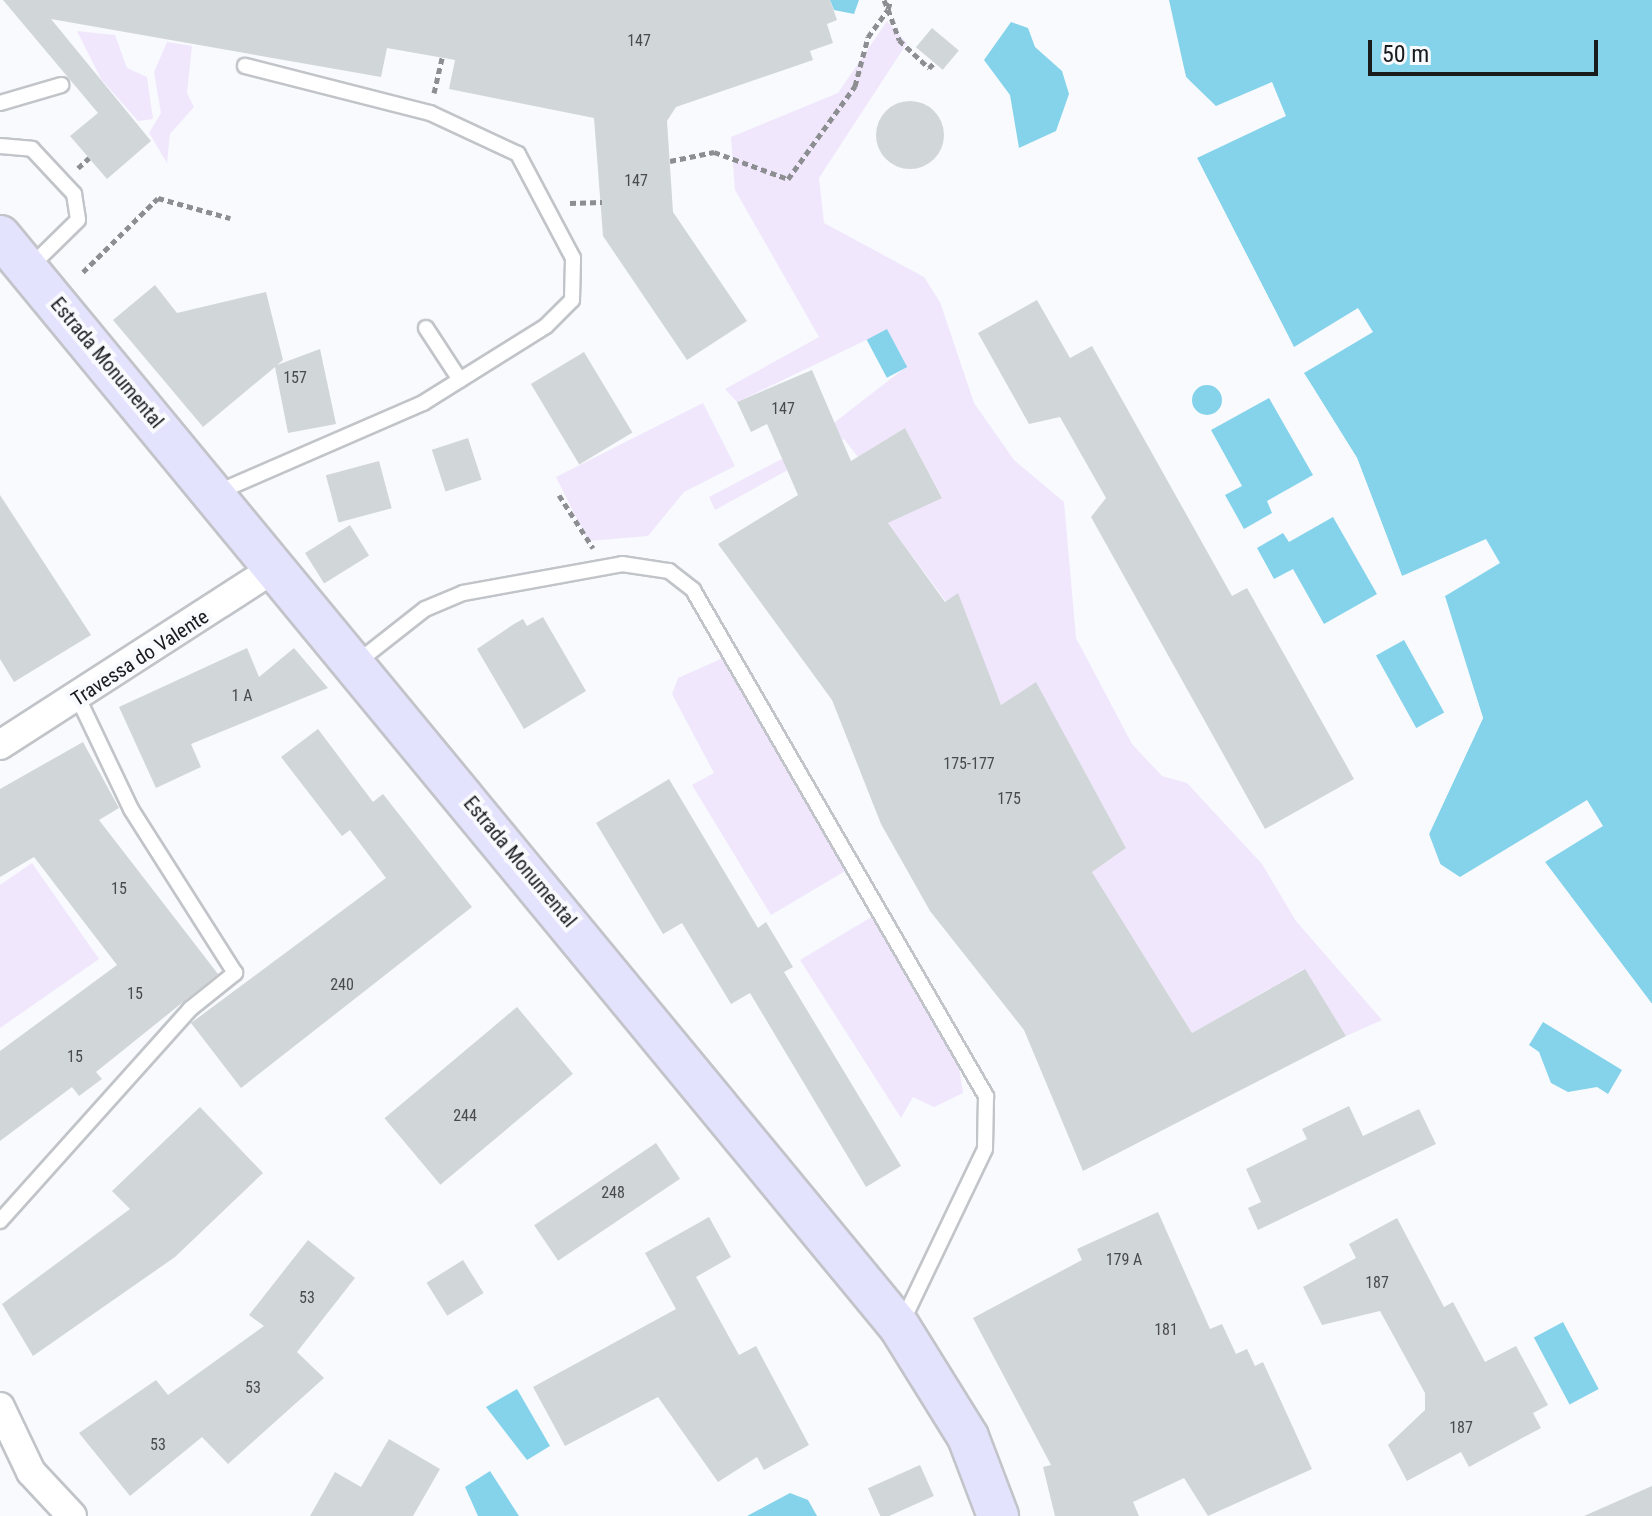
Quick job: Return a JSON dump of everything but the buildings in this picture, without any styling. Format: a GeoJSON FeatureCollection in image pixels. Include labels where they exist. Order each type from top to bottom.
{"type":"FeatureCollection","features":[{"type":"Feature","properties":{"kind":"main road","name":"Estrada Monumental"},"geometry":{"type":"LineString","coordinates":[[0,236],[216,494],[899,1326],[947,1396],[998,1516]]}},
{"type":"Feature","properties":{"kind":"street","name":"Travessa do Valente"},"geometry":{"type":"LineString","coordinates":[[0,745],[78,698],[276,567]]}},
{"type":"Feature","properties":{"kind":"street"},"geometry":{"type":"LineString","coordinates":[[4,1427],[31,1472],[72,1516]]}},
{"type":"Feature","properties":{"kind":"lane"},"geometry":{"type":"LineString","coordinates":[[216,494],[460,380],[572,300],[573,258],[518,154],[430,113],[245,66]]}},
{"type":"Feature","properties":{"kind":"lane"},"geometry":{"type":"LineString","coordinates":[[0,103],[61,85]]}},
{"type":"Feature","properties":{"kind":"lane"},"geometry":{"type":"LineString","coordinates":[[0,146],[32,149],[74,194],[78,220],[28,269]]}},
{"type":"Feature","properties":{"kind":"lane"},"geometry":{"type":"LineString","coordinates":[[426,328],[460,380]]}},
{"type":"Feature","properties":{"kind":"lane"},"geometry":{"type":"LineString","coordinates":[[355,664],[449,597],[604,566],[646,565],[677,575],[724,642],[986,1096],[985,1149],[899,1326]]}},
{"type":"Feature","properties":{"kind":"lane"},"geometry":{"type":"LineString","coordinates":[[0,1221],[190,1009],[235,973],[131,809],[78,698]]}},
{"type":"Feature","properties":{"kind":"path"},"geometry":{"type":"LineString","coordinates":[[884,0],[899,40],[929,68],[935,62]]}},
{"type":"Feature","properties":{"kind":"path"},"geometry":{"type":"LineString","coordinates":[[670,161],[714,152],[788,179],[855,86],[868,37],[891,0]]}},
{"type":"Feature","properties":{"kind":"path"},"geometry":{"type":"LineString","coordinates":[[430,113],[442,58]]}},
{"type":"Feature","properties":{"kind":"path"},"geometry":{"type":"LineString","coordinates":[[83,272],[158,198],[230,218]]}},
{"type":"Feature","properties":{"kind":"path"},"geometry":{"type":"LineString","coordinates":[[545,205],[602,202]]}},
{"type":"Feature","properties":{"kind":"path"},"geometry":{"type":"LineString","coordinates":[[559,495],[604,566]]}},
{"type":"Feature","properties":{"kind":"shaded area"},"geometry":{"type":"Polygon","coordinates":[[[887,21],[907,43],[819,178],[824,223],[924,277],[940,302],[974,403],[1014,460],[1064,502],[1076,638],[1132,744],[1162,776],[1187,783],[1262,864],[1296,921],[1382,1020],[1346,1036],[1304,969],[1192,1033],[1092,872],[1126,848],[1036,683],[1001,705],[967,630],[888,523],[942,497],[905,428],[858,457],[844,439],[715,510],[709,497],[799,450],[906,367],[887,330],[737,402],[725,389],[819,337],[735,190],[731,137],[838,93],[887,21]]]}},
{"type":"Feature","properties":{"kind":"shaded area"},"geometry":{"type":"Polygon","coordinates":[[[77,31],[115,35],[127,68],[147,77],[153,119],[138,121],[101,79],[77,31]]]}},
{"type":"Feature","properties":{"kind":"shaded area"},"geometry":{"type":"Polygon","coordinates":[[[167,42],[192,46],[187,93],[194,107],[170,134],[167,163],[149,133],[161,113],[154,72],[167,42]]]}},
{"type":"Feature","properties":{"kind":"shaded area"},"geometry":{"type":"Polygon","coordinates":[[[703,403],[735,466],[684,492],[648,536],[588,541],[556,477],[703,403]]]}},
{"type":"Feature","properties":{"kind":"shaded area"},"geometry":{"type":"Polygon","coordinates":[[[723,658],[847,870],[771,915],[692,785],[714,773],[672,694],[678,678],[723,658]]]}},
{"type":"Feature","properties":{"kind":"shaded area"},"geometry":{"type":"Polygon","coordinates":[[[32,863],[99,959],[0,1028],[0,885],[32,863]]]}},
{"type":"Feature","properties":{"kind":"shaded area"},"geometry":{"type":"Polygon","coordinates":[[[873,916],[959,1067],[963,1093],[934,1107],[913,1097],[901,1118],[800,960],[873,916]]]}},
{"type":"Feature","properties":{"kind":"water"},"geometry":{"type":"Polygon","coordinates":[[[830,0],[859,0],[854,14],[834,10],[830,0]]]}},
{"type":"Feature","properties":{"kind":"water"},"geometry":{"type":"Polygon","coordinates":[[[1169,0],[1652,0],[1652,1004],[1545,862],[1603,826],[1587,800],[1460,877],[1434,860],[1429,834],[1483,718],[1470,678],[1417,613],[1500,563],[1486,539],[1402,576],[1357,458],[1304,373],[1373,332],[1358,308],[1294,347],[1197,158],[1286,116],[1272,82],[1216,106],[1186,77],[1169,0]]]}},
{"type":"Feature","properties":{"kind":"water"},"geometry":{"type":"Polygon","coordinates":[[[1011,22],[1028,28],[1035,47],[1062,71],[1069,94],[1056,131],[1019,148],[1010,95],[984,60],[1011,22]]]}},
{"type":"Feature","properties":{"kind":"water"},"geometry":{"type":"Polygon","coordinates":[[[887,329],[907,367],[887,378],[867,340],[887,329]]]}},
{"type":"Feature","properties":{"kind":"water"},"geometry":{"type":"Polygon","coordinates":[[[1207,385],[1213,386],[1221,394],[1221,406],[1213,414],[1207,415],[1201,414],[1193,406],[1192,400],[1193,394],[1201,386],[1207,385]]]}},
{"type":"Feature","properties":{"kind":"water"},"geometry":{"type":"Polygon","coordinates":[[[1269,398],[1313,475],[1267,501],[1272,513],[1244,529],[1225,495],[1242,486],[1211,430],[1269,398]]]}},
{"type":"Feature","properties":{"kind":"water"},"geometry":{"type":"Polygon","coordinates":[[[1333,517],[1377,594],[1324,624],[1293,569],[1274,579],[1257,548],[1283,533],[1289,542],[1333,517]]]}},
{"type":"Feature","properties":{"kind":"water"},"geometry":{"type":"Polygon","coordinates":[[[1404,640],[1444,713],[1416,728],[1376,656],[1404,640]]]}},
{"type":"Feature","properties":{"kind":"water"},"geometry":{"type":"Polygon","coordinates":[[[1543,1022],[1622,1070],[1608,1094],[1597,1087],[1568,1092],[1551,1083],[1539,1052],[1529,1045],[1543,1022]]]}},
{"type":"Feature","properties":{"kind":"water"},"geometry":{"type":"Polygon","coordinates":[[[1563,1322],[1599,1389],[1570,1405],[1534,1337],[1563,1322]]]}},
{"type":"Feature","properties":{"kind":"water"},"geometry":{"type":"Polygon","coordinates":[[[517,1389],[550,1446],[527,1460],[486,1407],[517,1389]]]}},
{"type":"Feature","properties":{"kind":"water"},"geometry":{"type":"Polygon","coordinates":[[[490,1471],[519,1516],[478,1516],[465,1487],[490,1471]]]}},
{"type":"Feature","properties":{"kind":"water"},"geometry":{"type":"Polygon","coordinates":[[[790,1493],[808,1500],[817,1516],[747,1516],[790,1493]]]}},
{"type":"Feature","properties":{"kind":"pier"},"geometry":{"type":"Polygon","coordinates":[[[1165,0],[1186,77],[1214,110],[1182,79],[1165,0]]]}},
{"type":"Feature","properties":{"kind":"pier"},"geometry":{"type":"Polygon","coordinates":[[[1197,158],[1294,347],[1193,160],[1197,158]]]}},
{"type":"Feature","properties":{"kind":"pier"},"geometry":{"type":"Polygon","coordinates":[[[1304,373],[1357,458],[1402,576],[1427,570],[1399,578],[1354,460],[1304,373]]]}},
{"type":"Feature","properties":{"kind":"pier"},"geometry":{"type":"Polygon","coordinates":[[[1445,596],[1483,718],[1429,834],[1443,871],[1430,862],[1425,833],[1479,718],[1467,680],[1422,651],[1413,613],[1445,596]]]}},
{"type":"Feature","properties":{"kind":"pier"},"geometry":{"type":"Polygon","coordinates":[[[1545,862],[1652,1004],[1652,1008],[1541,863],[1545,862]]]}}]}
